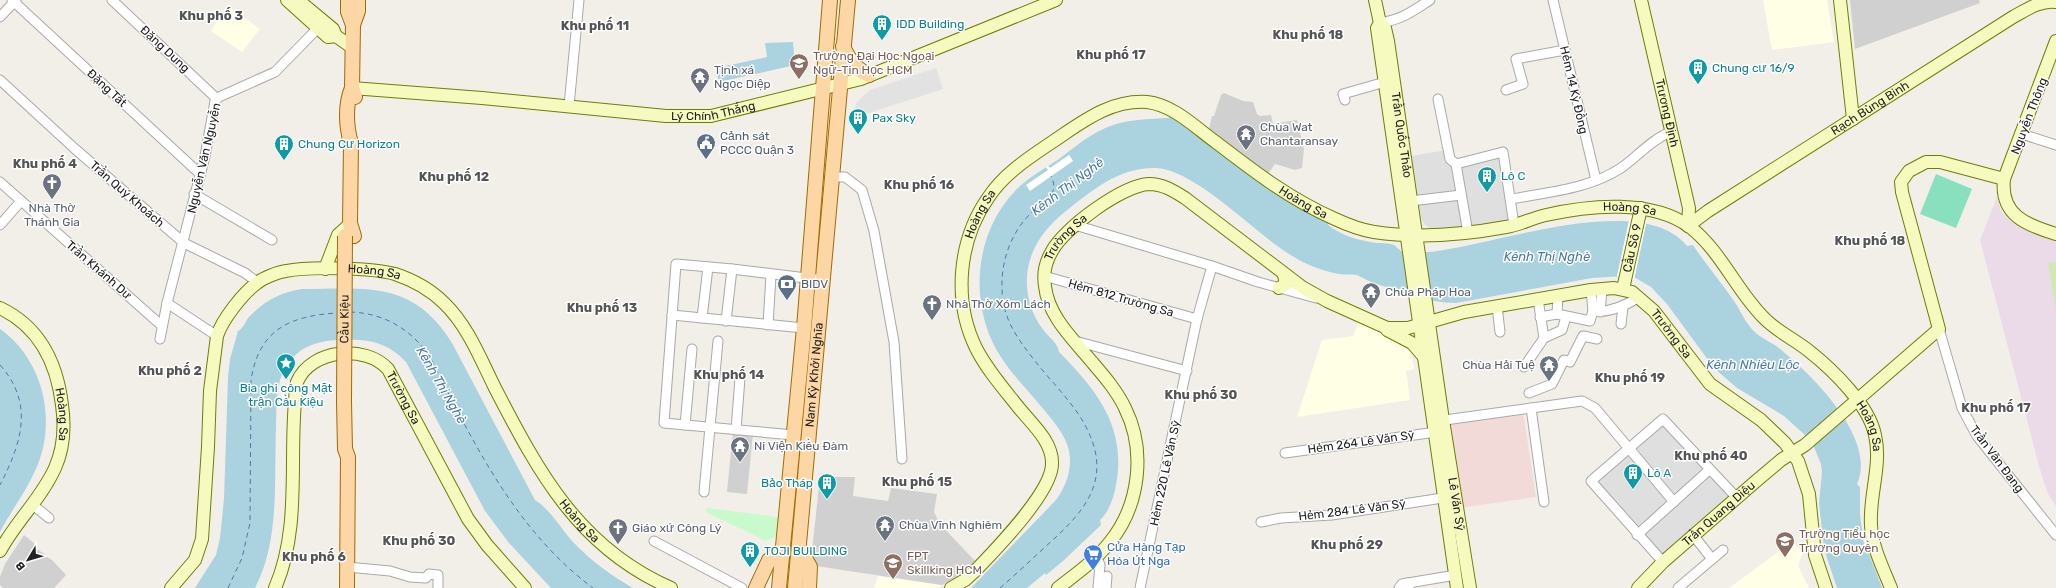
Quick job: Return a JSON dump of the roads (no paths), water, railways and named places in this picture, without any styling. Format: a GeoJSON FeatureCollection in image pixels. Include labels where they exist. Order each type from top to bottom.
{"type":"FeatureCollection","features":[{"type":"Feature","properties":{"kind":"main road"},"geometry":{"type":"LineString","coordinates":[[348,0],[348,12],[353,24]]}},
{"type":"Feature","properties":{"kind":"main road"},"geometry":{"type":"LineString","coordinates":[[353,24],[358,11],[358,0]]}},
{"type":"Feature","properties":{"kind":"main road","name":"Nam Kỳ Khởi Nghĩa"},"geometry":{"type":"LineString","coordinates":[[780,588],[804,328],[830,0]]}},
{"type":"Feature","properties":{"kind":"main road","name":"Nam Kỳ Khởi Nghĩa"},"geometry":{"type":"LineString","coordinates":[[796,588],[833,177],[839,85],[848,0]]}},
{"type":"Feature","properties":{"kind":"main road","name":"Cầu Kiệu"},"geometry":{"type":"LineString","coordinates":[[347,588],[348,457],[353,449],[349,402],[351,143],[355,134],[356,101],[352,88],[353,24]]}},
{"type":"Feature","properties":{"kind":"main road"},"geometry":{"type":"LineString","coordinates":[[843,46],[850,59],[864,73],[869,75]]}},
{"type":"Feature","properties":{"kind":"main road"},"geometry":{"type":"LineString","coordinates":[[786,515],[802,520]]}},
{"type":"Feature","properties":{"kind":"main road"},"geometry":{"type":"LineString","coordinates":[[800,549],[810,567],[809,588]]}},
{"type":"Feature","properties":{"kind":"main road"},"geometry":{"type":"LineString","coordinates":[[756,588],[769,560],[783,555]]}},
{"type":"Feature","properties":{"kind":"street","name":"Đặng Dung"},"geometry":{"type":"LineString","coordinates":[[112,0],[216,98]]}},
{"type":"Feature","properties":{"kind":"street"},"geometry":{"type":"LineString","coordinates":[[287,0],[328,37],[336,36]]}},
{"type":"Feature","properties":{"kind":"street"},"geometry":{"type":"LineString","coordinates":[[298,0],[333,30],[336,36],[353,48]]}},
{"type":"Feature","properties":{"kind":"street"},"geometry":{"type":"LineString","coordinates":[[569,106],[579,0]]}},
{"type":"Feature","properties":{"kind":"street","name":"Lý Chính Thắng"},"geometry":{"type":"LineString","coordinates":[[352,88],[569,106],[593,110],[666,116],[711,116],[839,85],[869,75],[1056,0]]}},
{"type":"Feature","properties":{"kind":"street","name":"Trần Quốc Thảo"},"geometry":{"type":"LineString","coordinates":[[1375,0],[1380,23],[1384,28],[1388,41],[1411,203],[1412,235]]}},
{"type":"Feature","properties":{"kind":"street"},"geometry":{"type":"LineString","coordinates":[[1380,23],[1398,20],[1410,14],[1430,0]]}},
{"type":"Feature","properties":{"kind":"street","name":"Hẻm 14 Kỳ Ðồng"},"geometry":{"type":"LineString","coordinates":[[1553,0],[1596,180]]}},
{"type":"Feature","properties":{"kind":"street","name":"Trương Định"},"geometry":{"type":"LineString","coordinates":[[1641,0],[1689,208],[1688,226]]}},
{"type":"Feature","properties":{"kind":"street"},"geometry":{"type":"LineString","coordinates":[[1840,0],[1853,119]]}},
{"type":"Feature","properties":{"kind":"street"},"geometry":{"type":"LineString","coordinates":[[0,17],[14,1]]}},
{"type":"Feature","properties":{"kind":"street","name":"Ðặng Tất"},"geometry":{"type":"LineString","coordinates":[[14,1],[200,174]]}},
{"type":"Feature","properties":{"kind":"street","name":"Rạch Bùng Binh"},"geometry":{"type":"LineString","coordinates":[[1688,226],[1708,211],[2013,17],[2046,1],[2056,2]]}},
{"type":"Feature","properties":{"kind":"street","name":"Trần Quốc Thảo"},"geometry":{"type":"LineString","coordinates":[[1380,23],[1377,28],[1385,82],[1412,235],[1423,309]]}},
{"type":"Feature","properties":{"kind":"street","name":"Nguyễn Văn Nguyễn"},"geometry":{"type":"LineString","coordinates":[[160,339],[167,303],[184,243],[216,98],[275,72],[318,28]]}},
{"type":"Feature","properties":{"kind":"street","name":"Nguyễn Thông"},"geometry":{"type":"LineString","coordinates":[[2056,41],[2004,179],[2003,192],[2009,209],[2022,221],[2056,234]]}},
{"type":"Feature","properties":{"kind":"street"},"geometry":{"type":"LineString","coordinates":[[1506,90],[1523,84],[1516,59],[1565,50]]}},
{"type":"Feature","properties":{"kind":"street","name":"Trần Quý Khoách"},"geometry":{"type":"LineString","coordinates":[[0,80],[74,148],[184,243],[245,273],[257,282]]}},
{"type":"Feature","properties":{"kind":"street"},"geometry":{"type":"LineString","coordinates":[[1345,100],[1344,94],[1385,82]]}},
{"type":"Feature","properties":{"kind":"street"},"geometry":{"type":"LineString","coordinates":[[1438,99],[1450,159],[1456,164],[1468,233]]}},
{"type":"Feature","properties":{"kind":"street","name":"Hoàng Sa"},"geometry":{"type":"LineString","coordinates":[[951,588],[971,575],[1038,498],[1045,488],[1052,470],[1052,457],[1047,444],[992,373],[977,350],[969,330],[963,300],[963,263],[972,227],[980,210],[992,192],[1002,180],[1024,162],[1096,112],[1123,104],[1138,102],[1154,103],[1168,108],[1188,121],[1271,184],[1307,206],[1359,229],[1376,232],[1432,236],[1468,233],[1514,225],[1541,216],[1568,211],[1619,207],[1640,213],[1668,215],[1688,226],[1709,246],[1764,318],[1810,352],[1836,377],[1852,404],[1870,418],[1876,437],[1877,459],[1871,529],[1876,550],[1891,588]]}},
{"type":"Feature","properties":{"kind":"street"},"geometry":{"type":"LineString","coordinates":[[1512,199],[1567,190],[1596,180],[1621,168],[1662,136],[1671,132]]}},
{"type":"Feature","properties":{"kind":"street"},"geometry":{"type":"LineString","coordinates":[[2022,134],[2056,145]]}},
{"type":"Feature","properties":{"kind":"street"},"geometry":{"type":"LineString","coordinates":[[1456,164],[1503,152],[1512,199],[1514,225]]}},
{"type":"Feature","properties":{"kind":"street"},"geometry":{"type":"LineString","coordinates":[[1940,329],[1919,256],[1901,182],[1908,171],[1917,165],[1926,162],[1940,162],[2004,179]]}},
{"type":"Feature","properties":{"kind":"street"},"geometry":{"type":"LineString","coordinates":[[833,177],[845,177],[862,190],[874,231],[894,342],[902,459]]}},
{"type":"Feature","properties":{"kind":"street","name":"Trần Khánh Dư"},"geometry":{"type":"LineString","coordinates":[[0,182],[162,326]]}},
{"type":"Feature","properties":{"kind":"street","name":"Trường Sa"},"geometry":{"type":"LineString","coordinates":[[1058,588],[1096,556],[1115,535],[1129,507],[1136,479],[1137,446],[1129,418],[1119,398],[1059,322],[1049,305],[1044,276],[1052,251],[1062,236],[1075,225],[1110,201],[1133,188],[1149,184],[1162,186],[1185,198],[1284,275],[1302,287],[1327,301],[1381,326],[1404,328],[1464,312],[1624,283],[1654,311],[1710,384],[1721,394],[1761,420],[1793,452],[1806,482],[1812,542],[1818,569],[1826,588]]}},
{"type":"Feature","properties":{"kind":"street"},"geometry":{"type":"LineString","coordinates":[[194,194],[272,240]]}},
{"type":"Feature","properties":{"kind":"street"},"geometry":{"type":"LineString","coordinates":[[1432,236],[1411,203],[1461,195]]}},
{"type":"Feature","properties":{"kind":"street"},"geometry":{"type":"LineString","coordinates":[[0,225],[21,201]]}},
{"type":"Feature","properties":{"kind":"street","name":"Cầu Số 9"},"geometry":{"type":"LineString","coordinates":[[1624,283],[1640,213]]}},
{"type":"Feature","properties":{"kind":"street"},"geometry":{"type":"LineString","coordinates":[[1075,225],[1212,266],[1279,288],[1327,301]]}},
{"type":"Feature","properties":{"kind":"street"},"geometry":{"type":"LineString","coordinates":[[325,269],[338,236],[350,230]]}},
{"type":"Feature","properties":{"kind":"street"},"geometry":{"type":"LineString","coordinates":[[793,435],[664,423],[672,340],[672,316],[676,264],[823,280]]}},
{"type":"Feature","properties":{"kind":"street","name":"Hẻm 220 Lê Văn Sỹ"},"geometry":{"type":"LineString","coordinates":[[1140,588],[1197,319],[1212,266]]}},
{"type":"Feature","properties":{"kind":"street"},"geometry":{"type":"LineString","coordinates":[[702,318],[708,267]]}},
{"type":"Feature","properties":{"kind":"street","name":"Hoàng Sa"},"geometry":{"type":"LineString","coordinates":[[171,588],[195,560],[202,539],[210,391],[217,336],[226,318],[257,282],[286,271],[325,269],[370,270],[396,275],[421,286],[445,304],[465,330],[530,455],[557,495],[581,524],[612,553],[642,573],[671,588]]}},
{"type":"Feature","properties":{"kind":"street"},"geometry":{"type":"LineString","coordinates":[[726,321],[732,269]]}},
{"type":"Feature","properties":{"kind":"street"},"geometry":{"type":"LineString","coordinates":[[768,325],[771,275]]}},
{"type":"Feature","properties":{"kind":"street"},"geometry":{"type":"LineString","coordinates":[[1279,288],[1286,284],[1284,275]]}},
{"type":"Feature","properties":{"kind":"street","name":"Hẻm 812 Trường Sa"},"geometry":{"type":"LineString","coordinates":[[1044,276],[1197,319]]}},
{"type":"Feature","properties":{"kind":"street"},"geometry":{"type":"LineString","coordinates":[[1540,317],[1557,314],[1566,318],[1590,321],[1596,312],[1596,289]]}},
{"type":"Feature","properties":{"kind":"street"},"geometry":{"type":"LineString","coordinates":[[1557,314],[1558,296]]}},
{"type":"Feature","properties":{"kind":"street"},"geometry":{"type":"LineString","coordinates":[[1596,312],[1623,307],[1639,297]]}},
{"type":"Feature","properties":{"kind":"street"},"geometry":{"type":"LineString","coordinates":[[1538,299],[1544,338]]}},
{"type":"Feature","properties":{"kind":"street"},"geometry":{"type":"LineString","coordinates":[[167,303],[217,336]]}},
{"type":"Feature","properties":{"kind":"street"},"geometry":{"type":"LineString","coordinates":[[1497,306],[1500,332]]}},
{"type":"Feature","properties":{"kind":"street"},"geometry":{"type":"LineString","coordinates":[[1621,324],[1623,307]]}},
{"type":"Feature","properties":{"kind":"street","name":"Hoàng Sa"},"geometry":{"type":"LineString","coordinates":[[0,308],[24,322],[41,342],[52,361],[60,394],[63,429],[60,454],[47,485],[0,551]]}},
{"type":"Feature","properties":{"kind":"street","name":"Lê Văn Sỹ"},"geometry":{"type":"LineString","coordinates":[[1423,309],[1438,424],[1444,498],[1458,588]]}},
{"type":"Feature","properties":{"kind":"street"},"geometry":{"type":"LineString","coordinates":[[672,316],[804,328]]}},
{"type":"Feature","properties":{"kind":"street"},"geometry":{"type":"LineString","coordinates":[[1524,367],[1544,338],[1562,330],[1566,318]]}},
{"type":"Feature","properties":{"kind":"street","name":"Lê Văn Sỹ"},"geometry":{"type":"LineString","coordinates":[[1425,323],[1425,359],[1438,424],[1456,496],[1470,588]]}},
{"type":"Feature","properties":{"kind":"street"},"geometry":{"type":"LineString","coordinates":[[1381,326],[1412,343],[1425,359]]}},
{"type":"Feature","properties":{"kind":"street","name":"Trần Quang Diệu"},"geometry":{"type":"LineString","coordinates":[[1638,588],[1662,562],[1781,460],[1805,445],[1940,329]]}},
{"type":"Feature","properties":{"kind":"street","name":"Trần Văn Ðang"},"geometry":{"type":"LineString","coordinates":[[1940,329],[1962,408],[1977,436],[2056,535]]}},
{"type":"Feature","properties":{"kind":"street"},"geometry":{"type":"LineString","coordinates":[[1529,393],[1552,384],[1564,360],[1570,362],[1583,336],[1597,339]]}},
{"type":"Feature","properties":{"kind":"street"},"geometry":{"type":"LineString","coordinates":[[704,492],[718,341]]}},
{"type":"Feature","properties":{"kind":"street"},"geometry":{"type":"LineString","coordinates":[[1075,341],[1187,371]]}},
{"type":"Feature","properties":{"kind":"street"},"geometry":{"type":"LineString","coordinates":[[685,425],[692,350]]}},
{"type":"Feature","properties":{"kind":"street","name":"Trường Sa"},"geometry":{"type":"LineString","coordinates":[[275,588],[284,562],[289,535],[298,382],[304,371],[317,361],[329,355],[342,354],[372,357],[388,369],[468,518],[487,545],[525,588]]}},
{"type":"Feature","properties":{"kind":"street"},"geometry":{"type":"LineString","coordinates":[[736,430],[740,378]]}},
{"type":"Feature","properties":{"kind":"street","name":"Hẻm 264 Lê Văn Sỹ"},"geometry":{"type":"LineString","coordinates":[[1285,452],[1438,424],[1582,401],[1595,408],[1629,448]]}},
{"type":"Feature","properties":{"kind":"street"},"geometry":{"type":"LineString","coordinates":[[1532,408],[1544,502]]}},
{"type":"Feature","properties":{"kind":"street"},"geometry":{"type":"LineString","coordinates":[[1662,562],[1591,482],[1629,448],[1663,419],[1709,470],[1737,498]]}},
{"type":"Feature","properties":{"kind":"street"},"geometry":{"type":"LineString","coordinates":[[1629,448],[1674,502]]}},
{"type":"Feature","properties":{"kind":"street"},"geometry":{"type":"LineString","coordinates":[[1637,535],[1709,470]]}},
{"type":"Feature","properties":{"kind":"street","name":"Hẻm 284 Lê Văn Sỹ"},"geometry":{"type":"LineString","coordinates":[[1261,522],[1281,518],[1332,515],[1456,496]]}},
{"type":"Feature","properties":{"kind":"street"},"geometry":{"type":"LineString","coordinates":[[33,505],[49,518]]}},
{"type":"Feature","properties":{"kind":"street"},"geometry":{"type":"LineString","coordinates":[[1694,536],[1712,559]]}},
{"type":"Feature","properties":{"kind":"street"},"geometry":{"type":"LineString","coordinates":[[654,541],[742,588]]}},
{"type":"Feature","properties":{"kind":"street"},"geometry":{"type":"LineString","coordinates":[[1678,588],[1723,550]]}},
{"type":"Feature","properties":{"kind":"street"},"geometry":{"type":"LineString","coordinates":[[1096,556],[1100,565],[1098,588]]}},
{"type":"Feature","properties":{"kind":"street"},"geometry":{"type":"LineString","coordinates":[[347,567],[390,571],[410,577],[426,578],[428,574],[438,575],[438,588]]}},
{"type":"Feature","properties":{"kind":"street"},"geometry":{"type":"LineString","coordinates":[[1398,588],[1402,584],[1408,585],[1456,575]]}},
{"type":"Feature","properties":{"kind":"street"},"geometry":{"type":"LineString","coordinates":[[1106,588],[1107,576]]}},
{"type":"Feature","properties":{"kind":"water"},"geometry":{"type":"Polygon","coordinates":[[[793,42],[795,65],[719,82],[716,68],[767,57],[765,43],[793,42]]]}},
{"type":"Feature","properties":{"kind":"water","name":"Kênh Thị Nghè"},"geometry":{"type":"Polygon","coordinates":[[[1169,113],[1268,188],[1330,222],[1328,225],[1333,229],[1357,239],[1394,245],[1403,252],[1422,253],[1455,248],[1564,226],[1601,222],[1636,222],[1665,230],[1687,246],[1693,245],[1736,304],[1751,328],[1759,336],[1780,349],[1808,374],[1838,409],[1850,428],[1858,447],[1861,466],[1857,484],[1860,487],[1860,515],[1864,545],[1882,588],[1837,588],[1824,549],[1819,503],[1822,472],[1821,464],[1814,447],[1806,436],[1784,416],[1737,388],[1714,368],[1667,304],[1651,287],[1634,277],[1592,278],[1456,303],[1423,299],[1371,282],[1357,275],[1332,273],[1305,263],[1272,242],[1223,202],[1188,179],[1171,171],[1156,168],[1130,171],[1107,181],[1086,195],[1057,218],[1037,244],[1032,254],[1027,275],[1029,299],[1032,311],[1038,322],[1056,344],[1059,352],[1073,366],[1097,396],[1106,411],[1113,428],[1117,446],[1118,464],[1116,485],[1111,504],[1100,520],[1101,525],[1063,561],[1046,575],[1045,573],[1027,588],[971,588],[1056,500],[1067,480],[1070,466],[1069,451],[1063,435],[1003,360],[992,341],[985,322],[981,303],[981,263],[985,243],[992,224],[1002,207],[1020,186],[1091,135],[1120,123],[1169,118],[1169,113]]]}},
{"type":"Feature","properties":{"kind":"water","name":"Kênh Thị Nghè"},"geometry":{"type":"Polygon","coordinates":[[[302,289],[368,289],[387,292],[405,298],[421,308],[437,323],[452,343],[535,500],[546,509],[569,538],[587,556],[633,588],[551,588],[509,543],[485,511],[406,362],[392,350],[377,343],[361,340],[335,340],[319,343],[305,348],[292,358],[280,379],[277,403],[275,489],[272,530],[269,550],[255,588],[195,588],[216,555],[220,538],[224,499],[228,377],[230,359],[238,331],[255,311],[273,298],[287,292],[302,289]]]}},
{"type":"Feature","properties":{"kind":"water"},"geometry":{"type":"Polygon","coordinates":[[[0,329],[15,342],[27,358],[36,375],[43,394],[46,413],[42,452],[35,471],[0,532],[0,329]]]}},
{"type":"Feature","properties":{"kind":"place","name":"IDD Building"},"geometry":{"type":"Point","coordinates":[882,41]}},
{"type":"Feature","properties":{"kind":"place","name":"Trường Đại Học Ngoại Ngữ-Tin Học HCM"},"geometry":{"type":"Point","coordinates":[799,80]}},
{"type":"Feature","properties":{"kind":"place","name":"Chung cư 16/9"},"geometry":{"type":"Point","coordinates":[1698,85]}},
{"type":"Feature","properties":{"kind":"place","name":"Tịnh xá Ngọc Diệp"},"geometry":{"type":"Point","coordinates":[700,94]}},
{"type":"Feature","properties":{"kind":"place","name":"Pax Sky"},"geometry":{"type":"Point","coordinates":[858,135]}},
{"type":"Feature","properties":{"kind":"place","name":"Chùa Wat Chantaransay"},"geometry":{"type":"Point","coordinates":[1246,151]}},
{"type":"Feature","properties":{"kind":"place","name":"Cảnh sát PCCC Quận 3"},"geometry":{"type":"Point","coordinates":[706,160]}},
{"type":"Feature","properties":{"kind":"place","name":"Chung Cư Horizon"},"geometry":{"type":"Point","coordinates":[284,161]}},
{"type":"Feature","properties":{"kind":"place","name":"Lô C"},"geometry":{"type":"Point","coordinates":[1487,193]}},
{"type":"Feature","properties":{"kind":"place","name":"Nhà Thờ Thánh Gia"},"geometry":{"type":"Point","coordinates":[52,200]}},
{"type":"Feature","properties":{"kind":"place","name":"BIDV"},"geometry":{"type":"Point","coordinates":[787,301]}},
{"type":"Feature","properties":{"kind":"place","name":"Chùa Pháp Hoa"},"geometry":{"type":"Point","coordinates":[1371,309]}},
{"type":"Feature","properties":{"kind":"place","name":"Nhà Thờ Xóm Lách"},"geometry":{"type":"Point","coordinates":[932,321]}},
{"type":"Feature","properties":{"kind":"place","name":"Bia ghi công Mặt trận Cầu Kiệu"},"geometry":{"type":"Point","coordinates":[286,380]}},
{"type":"Feature","properties":{"kind":"place","name":"Chùa Hải Tuệ"},"geometry":{"type":"Point","coordinates":[1549,382]}},
{"type":"Feature","properties":{"kind":"place","name":"Ni Viện Kiều Đàm"},"geometry":{"type":"Point","coordinates":[740,463]}},
{"type":"Feature","properties":{"kind":"place","name":"Lô A"},"geometry":{"type":"Point","coordinates":[1633,490]}},
{"type":"Feature","properties":{"kind":"place","name":"Bảo Tháp"},"geometry":{"type":"Point","coordinates":[827,500]}},
{"type":"Feature","properties":{"kind":"place","name":"Chùa Vĩnh Nghiêm"},"geometry":{"type":"Point","coordinates":[885,542]}},
{"type":"Feature","properties":{"kind":"place","name":"Giáo xứ Công Lý"},"geometry":{"type":"Point","coordinates":[618,545]}},
{"type":"Feature","properties":{"kind":"place","name":"Trường Tiểu học Trương Quyền"},"geometry":{"type":"Point","coordinates":[1785,558]}},
{"type":"Feature","properties":{"kind":"place","name":"TOJI BUILDING"},"geometry":{"type":"Point","coordinates":[750,568]}},
{"type":"Feature","properties":{"kind":"place","name":"Cửa Hàng Tạp Hóa Út Nga"},"geometry":{"type":"Point","coordinates":[1093,571]}},
{"type":"Feature","properties":{"kind":"place","name":"FPT Skillking HCM"},"geometry":{"type":"Point","coordinates":[893,580]}},
{"type":"Feature","properties":{"kind":"district","name":"Khu phố 3"},"geometry":{"type":"Point","coordinates":[211,15]}},
{"type":"Feature","properties":{"kind":"district","name":"Khu phố 11"},"geometry":{"type":"Point","coordinates":[595,25]}},
{"type":"Feature","properties":{"kind":"district","name":"Khu phố 18"},"geometry":{"type":"Point","coordinates":[1308,34]}},
{"type":"Feature","properties":{"kind":"district","name":"Khu phố 17"},"geometry":{"type":"Point","coordinates":[1111,54]}},
{"type":"Feature","properties":{"kind":"district","name":"Khu phố 4"},"geometry":{"type":"Point","coordinates":[45,163]}},
{"type":"Feature","properties":{"kind":"district","name":"Khu phố 12"},"geometry":{"type":"Point","coordinates":[454,176]}},
{"type":"Feature","properties":{"kind":"district","name":"Khu phố 16"},"geometry":{"type":"Point","coordinates":[919,184]}},
{"type":"Feature","properties":{"kind":"district","name":"Khu phố 18"},"geometry":{"type":"Point","coordinates":[1870,240]}},
{"type":"Feature","properties":{"kind":"district","name":"Khu phố 13"},"geometry":{"type":"Point","coordinates":[602,307]}},
{"type":"Feature","properties":{"kind":"district","name":"Khu phố 2"},"geometry":{"type":"Point","coordinates":[170,370]}},
{"type":"Feature","properties":{"kind":"district","name":"Khu phố 14"},"geometry":{"type":"Point","coordinates":[729,374]}},
{"type":"Feature","properties":{"kind":"district","name":"Khu phố 19"},"geometry":{"type":"Point","coordinates":[1630,377]}},
{"type":"Feature","properties":{"kind":"district","name":"Khu phố 30"},"geometry":{"type":"Point","coordinates":[1201,394]}},
{"type":"Feature","properties":{"kind":"district","name":"Khu phố 17"},"geometry":{"type":"Point","coordinates":[1996,407]}},
{"type":"Feature","properties":{"kind":"district","name":"Khu phố 40"},"geometry":{"type":"Point","coordinates":[1711,455]}},
{"type":"Feature","properties":{"kind":"district","name":"Khu phố 15"},"geometry":{"type":"Point","coordinates":[917,481]}},
{"type":"Feature","properties":{"kind":"district","name":"Khu phố 30"},"geometry":{"type":"Point","coordinates":[419,540]}},
{"type":"Feature","properties":{"kind":"district","name":"Khu phố 29"},"geometry":{"type":"Point","coordinates":[1347,544]}},
{"type":"Feature","properties":{"kind":"district","name":"Khu phố 6"},"geometry":{"type":"Point","coordinates":[314,556]}},
{"type":"Feature","properties":{"kind":"water label","name":"Kênh Nhiêu Lộc"},"geometry":{"type":"Point","coordinates":[1753,364]}}]}
